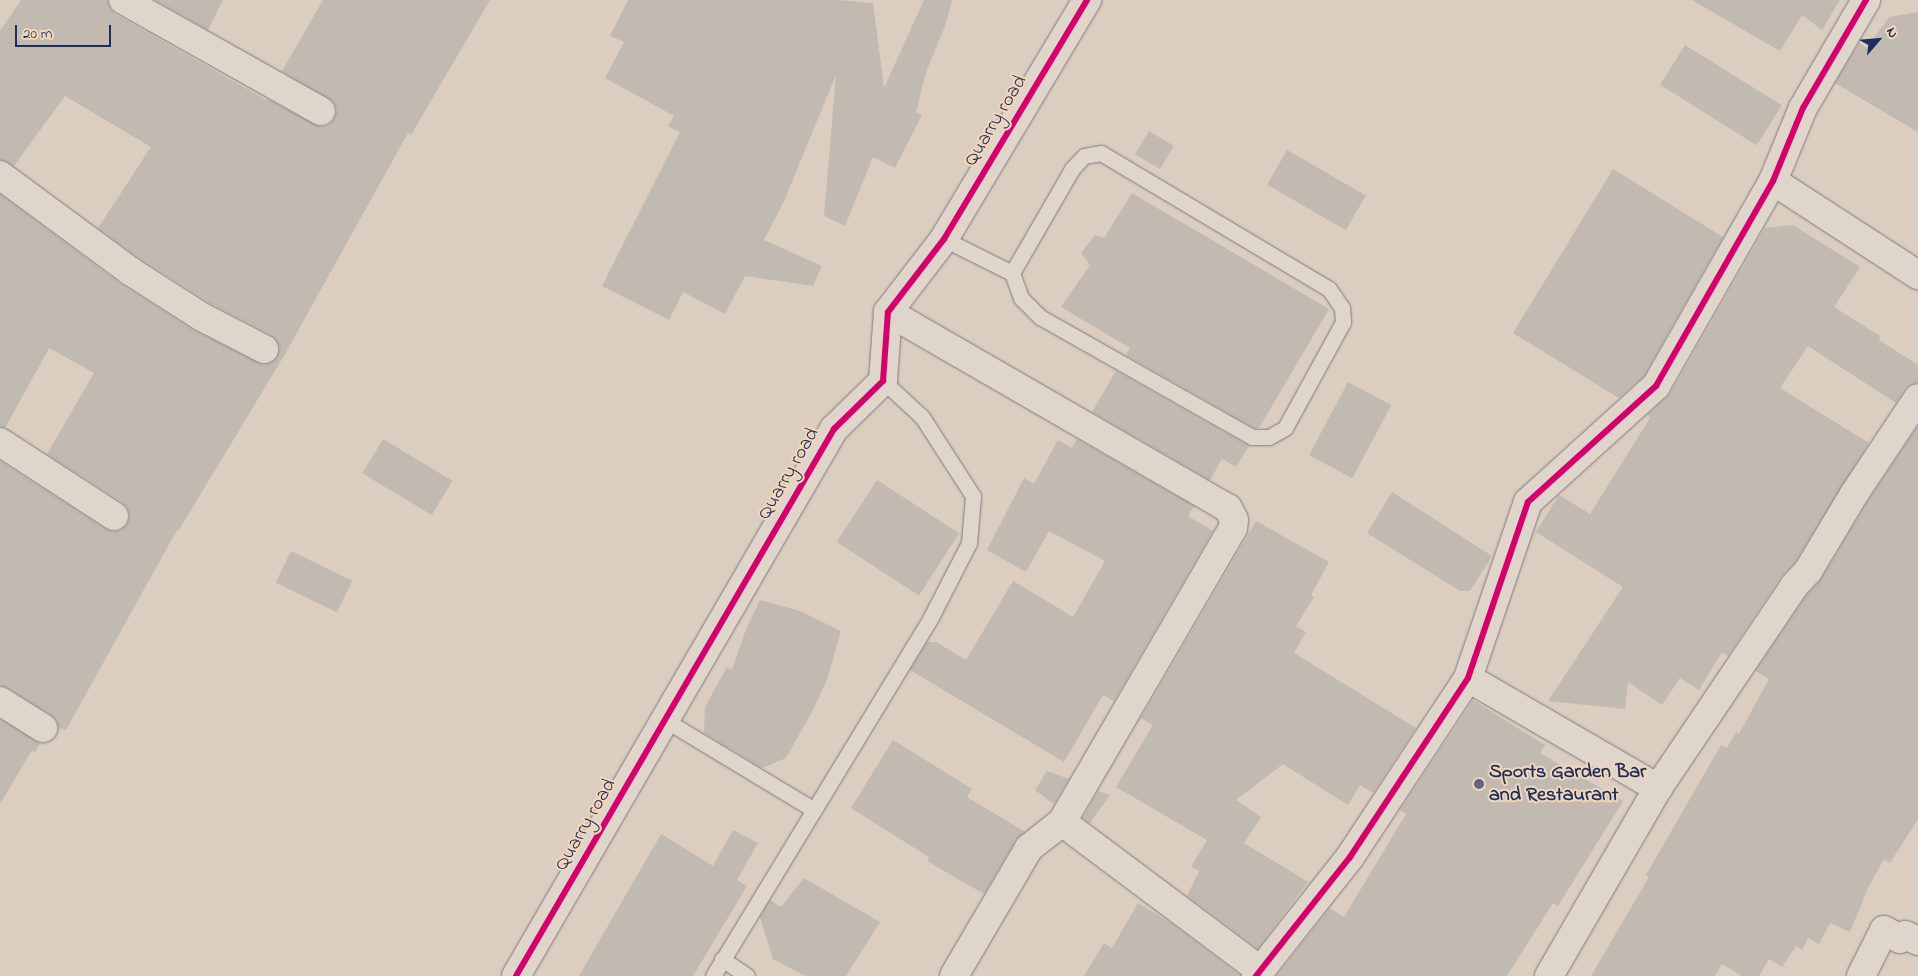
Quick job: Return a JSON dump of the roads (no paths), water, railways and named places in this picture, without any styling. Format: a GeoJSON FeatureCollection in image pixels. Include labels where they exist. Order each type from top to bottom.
{"type":"FeatureCollection","features":[{"type":"Feature","properties":{"kind":"street"},"geometry":{"type":"LineString","coordinates":[[123,0],[321,111]]}},
{"type":"Feature","properties":{"kind":"street","name":"Quarry road"},"geometry":{"type":"LineString","coordinates":[[888,312],[944,239],[1087,0]]}},
{"type":"Feature","properties":{"kind":"street"},"geometry":{"type":"LineString","coordinates":[[1062,822],[1258,973],[1350,857],[1468,678],[1528,502],[1656,386],[1772,182],[1803,108],[1866,0]]}},
{"type":"Feature","properties":{"kind":"street"},"geometry":{"type":"LineString","coordinates":[[0,175],[130,272],[202,317],[264,349]]}},
{"type":"Feature","properties":{"kind":"street"},"geometry":{"type":"LineString","coordinates":[[1772,182],[1918,275]]}},
{"type":"Feature","properties":{"kind":"street"},"geometry":{"type":"LineString","coordinates":[[883,381],[888,312],[1228,508],[1232,513],[1233,528],[1062,822],[1030,848],[954,976]]}},
{"type":"Feature","properties":{"kind":"street","name":"Quarry road"},"geometry":{"type":"LineString","coordinates":[[516,976],[834,429],[883,381]]}},
{"type":"Feature","properties":{"kind":"street"},"geometry":{"type":"LineString","coordinates":[[1549,976],[1658,788],[1794,586],[1808,570],[1854,494],[1918,398]]}},
{"type":"Feature","properties":{"kind":"street"},"geometry":{"type":"LineString","coordinates":[[0,442],[114,516]]}},
{"type":"Feature","properties":{"kind":"street"},"geometry":{"type":"LineString","coordinates":[[1468,678],[1658,788]]}},
{"type":"Feature","properties":{"kind":"street"},"geometry":{"type":"LineString","coordinates":[[0,701],[43,728]]}},
{"type":"Feature","properties":{"kind":"street"},"geometry":{"type":"LineString","coordinates":[[1861,976],[1884,930],[1900,939],[1905,936],[1918,941]]}},
{"type":"Feature","properties":{"kind":"lane"},"geometry":{"type":"LineString","coordinates":[[944,239],[1012,273],[1021,298],[1040,317],[1252,437],[1269,437],[1284,428],[1343,322],[1342,308],[1329,289],[1101,152],[1084,156],[1072,169],[1012,273]]}},
{"type":"Feature","properties":{"kind":"lane"},"geometry":{"type":"LineString","coordinates":[[713,976],[931,617],[969,543],[973,496],[922,417],[883,381]]}},
{"type":"Feature","properties":{"kind":"lane"},"geometry":{"type":"LineString","coordinates":[[665,720],[814,810]]}},
{"type":"Feature","properties":{"kind":"lane"},"geometry":{"type":"LineString","coordinates":[[722,959],[747,976]]}},
{"type":"Feature","properties":{"kind":"place","name":"Sports Garden Bar and Restaurant"},"geometry":{"type":"Point","coordinates":[1479,784]}}]}
